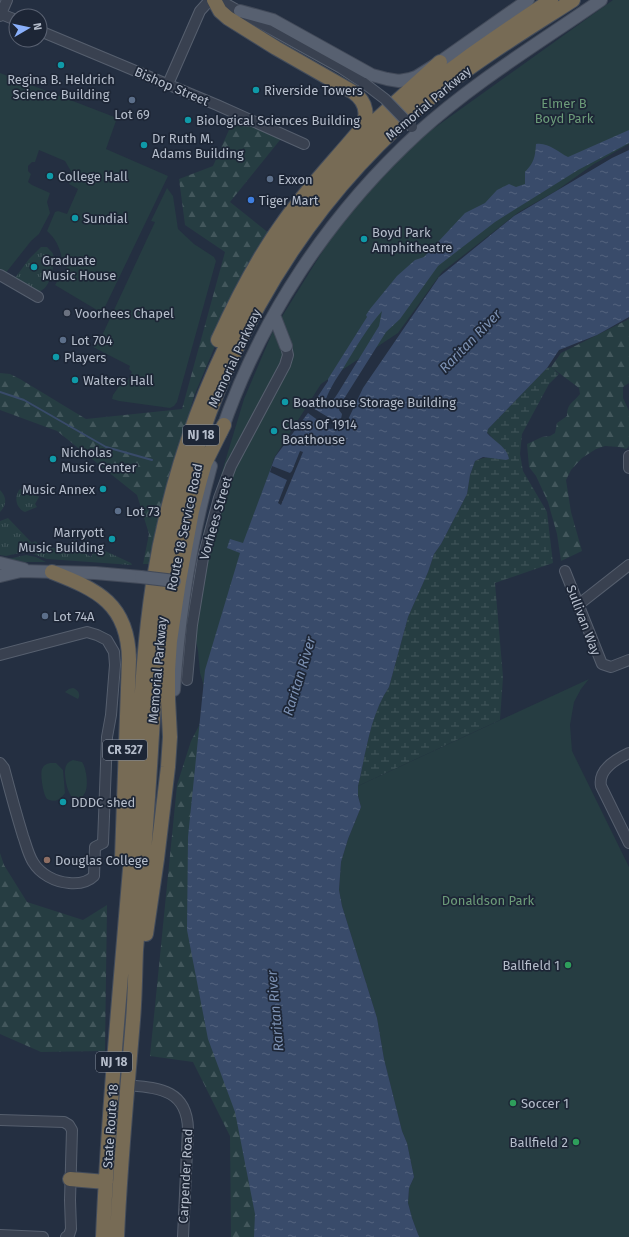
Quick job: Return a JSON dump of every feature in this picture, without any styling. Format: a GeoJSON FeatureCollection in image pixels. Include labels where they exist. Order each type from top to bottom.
{"type":"FeatureCollection","features":[{"type":"Feature","properties":{"kind":"highway"},"geometry":{"type":"LineString","coordinates":[[172,490],[180,450],[196,400],[219,340],[241,293],[259,260],[285,220],[314,183],[360,130],[365,121],[365,108],[359,96],[346,87],[276,48],[228,18],[220,11],[214,0]]}},
{"type":"Feature","properties":{"kind":"highway","name":"Memorial Parkway"},"geometry":{"type":"LineString","coordinates":[[122,967],[147,632],[156,564],[172,490],[200,406],[229,338],[261,280],[301,220],[348,163],[380,129],[449,70],[551,0]]}},
{"type":"Feature","properties":{"kind":"highway","name":"Memorial Parkway"},"geometry":{"type":"LineString","coordinates":[[134,1016],[136,954],[148,806],[156,670],[162,607],[169,563],[186,486],[207,418],[223,376],[252,316],[288,257],[343,183],[402,124],[439,91],[484,58],[574,0]]}},
{"type":"Feature","properties":{"kind":"highway"},"geometry":{"type":"LineString","coordinates":[[345,148],[440,62]]}},
{"type":"Feature","properties":{"kind":"highway"},"geometry":{"type":"LineString","coordinates":[[134,1016],[157,858],[170,737],[168,670],[177,581],[205,463],[224,425]]}},
{"type":"Feature","properties":{"kind":"highway","name":"CR 527"},"geometry":{"type":"LineString","coordinates":[[52,572],[81,583],[101,595],[120,617],[127,636],[128,666],[122,858],[118,917],[122,967]]}},
{"type":"Feature","properties":{"kind":"highway","name":"State Route 18"},"geometry":{"type":"LineString","coordinates":[[103,1237],[122,967]]}},
{"type":"Feature","properties":{"kind":"highway","name":"State Route 18"},"geometry":{"type":"LineString","coordinates":[[117,1237],[119,1184],[134,1016]]}},
{"type":"Feature","properties":{"kind":"highway"},"geometry":{"type":"LineString","coordinates":[[70,1179],[106,1182]]}},
{"type":"Feature","properties":{"kind":"main road"},"geometry":{"type":"LineString","coordinates":[[240,11],[273,20],[362,69],[382,78],[399,81],[410,79],[440,62],[528,0]]}},
{"type":"Feature","properties":{"kind":"main road","name":"Route 18 Service Road"},"geometry":{"type":"LineString","coordinates":[[170,737],[180,627],[190,558],[205,490],[224,425],[258,344],[274,315],[304,265],[340,216],[415,130],[484,80],[601,0]]}},
{"type":"Feature","properties":{"kind":"main road"},"geometry":{"type":"LineString","coordinates":[[274,315],[286,346]]}},
{"type":"Feature","properties":{"kind":"main road"},"geometry":{"type":"LineString","coordinates":[[258,344],[275,339],[279,340],[286,346]]}},
{"type":"Feature","properties":{"kind":"main road"},"geometry":{"type":"LineString","coordinates":[[0,563],[31,572]]}},
{"type":"Feature","properties":{"kind":"main road"},"geometry":{"type":"LineString","coordinates":[[0,576],[21,571],[95,573],[177,581]]}},
{"type":"Feature","properties":{"kind":"main road"},"geometry":{"type":"LineString","coordinates":[[0,584],[23,578],[31,572]]}},
{"type":"Feature","properties":{"kind":"street"},"geometry":{"type":"LineString","coordinates":[[0,15],[7,0]]}},
{"type":"Feature","properties":{"kind":"street"},"geometry":{"type":"LineString","coordinates":[[168,84],[200,11],[210,0]]}},
{"type":"Feature","properties":{"kind":"street"},"geometry":{"type":"LineString","coordinates":[[219,0],[364,83],[385,99],[415,130]]}},
{"type":"Feature","properties":{"kind":"street","name":"Bishop Street"},"geometry":{"type":"LineString","coordinates":[[48,34],[168,84],[304,144]]}},
{"type":"Feature","properties":{"kind":"street"},"geometry":{"type":"LineString","coordinates":[[0,275],[38,297]]}},
{"type":"Feature","properties":{"kind":"street","name":"Vorhees Street"},"geometry":{"type":"LineString","coordinates":[[187,680],[192,625],[203,558],[219,498],[231,466],[284,365],[288,355],[286,346]]}},
{"type":"Feature","properties":{"kind":"street"},"geometry":{"type":"LineString","coordinates":[[629,456],[629,468]]}},
{"type":"Feature","properties":{"kind":"street"},"geometry":{"type":"LineString","coordinates":[[578,605],[629,565]]}},
{"type":"Feature","properties":{"kind":"street","name":"Sullivan Way"},"geometry":{"type":"LineString","coordinates":[[565,571],[600,662],[607,667],[615,667],[628,662]]}},
{"type":"Feature","properties":{"kind":"street"},"geometry":{"type":"LineString","coordinates":[[0,655],[87,632],[107,640],[114,652],[115,665],[112,715],[107,737],[104,843],[95,847],[94,876],[89,881],[77,883],[62,882],[47,876],[33,863],[14,806],[4,768],[0,763]]}},
{"type":"Feature","properties":{"kind":"street"},"geometry":{"type":"LineString","coordinates":[[629,753],[616,761],[605,771],[600,782],[629,843]]}},
{"type":"Feature","properties":{"kind":"street","name":"Carpender Road"},"geometry":{"type":"LineString","coordinates":[[127,1085],[166,1091],[178,1100],[186,1114],[188,1129],[183,1237]]}},
{"type":"Feature","properties":{"kind":"street"},"geometry":{"type":"LineString","coordinates":[[0,1120],[64,1122],[69,1125],[72,1130],[70,1179],[71,1229],[69,1235],[66,1237]]}},
{"type":"Feature","properties":{"kind":"street"},"geometry":{"type":"LineString","coordinates":[[0,1235],[43,1237]]}},
{"type":"Feature","properties":{"kind":"green space","name":"Elmer B Boyd Park"},"geometry":{"type":"Polygon","coordinates":[[[613,0],[629,0],[629,144],[594,164],[556,191],[519,212],[442,272],[398,333],[321,384],[274,458],[204,686],[200,673],[198,651],[190,611],[204,531],[244,399],[273,331],[342,220],[419,139],[613,0]]]}},
{"type":"Feature","properties":{"kind":"green space"},"geometry":{"type":"Polygon","coordinates":[[[0,73],[117,118],[106,149],[168,176],[102,313],[55,285],[60,273],[65,274],[68,261],[62,259],[57,244],[47,231],[55,212],[58,211],[67,214],[78,189],[69,184],[72,173],[65,161],[39,150],[35,162],[32,162],[28,166],[28,171],[31,174],[28,182],[50,193],[47,202],[50,213],[39,234],[31,241],[5,274],[0,271],[0,73]]]}},
{"type":"Feature","properties":{"kind":"green space"},"geometry":{"type":"Polygon","coordinates":[[[236,114],[284,135],[230,202],[270,234],[244,277],[194,396],[149,564],[143,564],[149,534],[137,495],[57,431],[0,410],[0,373],[10,374],[20,379],[86,419],[182,409],[225,252],[185,225],[179,179],[213,166],[236,114]]]}},
{"type":"Feature","properties":{"kind":"green space"},"geometry":{"type":"Polygon","coordinates":[[[167,188],[173,196],[178,229],[194,244],[214,257],[216,261],[177,402],[170,408],[112,399],[113,395],[124,379],[128,380],[132,372],[129,369],[130,366],[93,347],[95,341],[99,342],[155,222],[151,221],[167,188]]]}},
{"type":"Feature","properties":{"kind":"green space"},"geometry":{"type":"Polygon","coordinates":[[[41,247],[47,247],[52,252],[54,263],[47,286],[40,291],[37,291],[15,278],[29,259],[41,247]]]}},
{"type":"Feature","properties":{"kind":"green space"},"geometry":{"type":"Polygon","coordinates":[[[629,319],[629,383],[623,387],[623,398],[629,411],[629,446],[626,449],[605,446],[596,449],[582,458],[571,470],[566,480],[571,512],[582,551],[561,561],[557,534],[548,502],[536,476],[529,467],[527,444],[555,433],[557,423],[567,416],[569,406],[580,394],[579,388],[551,367],[561,353],[629,319]]]}},
{"type":"Feature","properties":{"kind":"green space"},"geometry":{"type":"Polygon","coordinates":[[[551,367],[559,374],[549,384],[522,434],[520,454],[523,471],[547,512],[553,563],[495,583],[503,677],[500,720],[358,786],[373,722],[377,710],[389,687],[408,617],[428,572],[434,554],[441,544],[467,494],[470,475],[475,461],[487,457],[508,455],[487,432],[488,429],[547,368],[551,367]]]}},
{"type":"Feature","properties":{"kind":"green space"},"geometry":{"type":"Polygon","coordinates":[[[20,489],[25,489],[39,497],[35,504],[37,507],[25,512],[19,508],[16,498],[20,489]]]}},
{"type":"Feature","properties":{"kind":"green space"},"geometry":{"type":"Polygon","coordinates":[[[0,490],[4,495],[5,504],[0,512],[0,490]]]}},
{"type":"Feature","properties":{"kind":"green space"},"geometry":{"type":"Polygon","coordinates":[[[8,518],[32,543],[35,541],[45,547],[55,548],[65,546],[75,540],[74,546],[91,557],[94,551],[97,552],[99,548],[131,563],[132,565],[47,559],[30,553],[19,553],[6,556],[0,555],[0,521],[8,518]]]}},
{"type":"Feature","properties":{"kind":"green space"},"geometry":{"type":"Polygon","coordinates":[[[26,555],[36,557],[46,562],[24,562],[8,559],[26,555]]]}},
{"type":"Feature","properties":{"kind":"green space","name":"Donaldson Park"},"geometry":{"type":"Polygon","coordinates":[[[589,679],[581,689],[574,702],[570,725],[572,751],[629,867],[629,1237],[419,1237],[408,1203],[409,1188],[414,1177],[407,1143],[402,1131],[384,1059],[377,1018],[342,906],[339,890],[341,862],[348,839],[361,807],[358,795],[358,786],[589,679]]]}},
{"type":"Feature","properties":{"kind":"green space"},"geometry":{"type":"Polygon","coordinates":[[[73,688],[78,692],[78,699],[65,692],[73,688]]]}},
{"type":"Feature","properties":{"kind":"green space"},"geometry":{"type":"Polygon","coordinates":[[[202,720],[262,1237],[231,1237],[230,1136],[193,1062],[150,1056],[177,785],[191,741],[202,720]]]}},
{"type":"Feature","properties":{"kind":"green space"},"geometry":{"type":"Polygon","coordinates":[[[73,760],[82,762],[87,779],[86,792],[83,796],[78,798],[70,795],[65,778],[66,765],[73,760]]]}},
{"type":"Feature","properties":{"kind":"green space"},"geometry":{"type":"Polygon","coordinates":[[[56,763],[63,770],[65,793],[55,801],[47,799],[44,793],[42,780],[42,769],[45,765],[56,763]]]}},
{"type":"Feature","properties":{"kind":"green space"},"geometry":{"type":"Polygon","coordinates":[[[0,853],[4,865],[27,902],[83,920],[107,905],[105,1051],[41,1052],[0,1034],[0,853]]]}},
{"type":"Feature","properties":{"kind":"water"},"geometry":{"type":"Polygon","coordinates":[[[629,130],[629,143],[578,170],[495,222],[438,266],[400,319],[386,332],[342,402],[339,410],[342,414],[341,419],[337,422],[311,407],[367,317],[366,315],[397,276],[415,260],[424,257],[465,213],[485,203],[497,190],[509,184],[516,187],[525,184],[525,172],[534,160],[536,144],[545,144],[568,157],[629,130]],[[382,311],[367,331],[335,381],[324,405],[325,406],[332,402],[379,326],[382,311]]]}},
{"type":"Feature","properties":{"kind":"water","name":"Raritan River"},"geometry":{"type":"Polygon","coordinates":[[[629,150],[629,317],[597,335],[559,350],[547,368],[488,429],[487,433],[506,451],[509,459],[506,460],[483,457],[475,461],[470,475],[467,494],[441,544],[434,554],[428,572],[408,617],[389,687],[377,710],[373,722],[358,786],[358,796],[361,807],[348,839],[341,862],[339,890],[342,906],[377,1018],[384,1059],[402,1131],[407,1143],[414,1177],[409,1188],[408,1203],[419,1237],[254,1237],[255,1214],[235,1112],[208,1039],[187,930],[188,837],[205,670],[240,553],[227,548],[230,539],[243,543],[275,457],[308,413],[330,429],[345,426],[363,388],[439,277],[514,216],[612,158],[629,150]]]}},
{"type":"Feature","properties":{"kind":"pier"},"geometry":{"type":"Polygon","coordinates":[[[300,451],[303,452],[281,505],[278,503],[287,480],[270,472],[272,466],[290,473],[300,451]]]}},
{"type":"Feature","properties":{"kind":"waterway"},"geometry":{"type":"LineString","coordinates":[[0,392],[24,400],[106,447],[152,460]]}},
{"type":"Feature","properties":{"kind":"place","name":"Regina B. Heldrich Science Building"},"geometry":{"type":"Point","coordinates":[61,65]}},
{"type":"Feature","properties":{"kind":"place","name":"Riverside Towers"},"geometry":{"type":"Point","coordinates":[256,90]}},
{"type":"Feature","properties":{"kind":"place","name":"Lot 69"},"geometry":{"type":"Point","coordinates":[132,100]}},
{"type":"Feature","properties":{"kind":"place","name":"Biological Sciences Building"},"geometry":{"type":"Point","coordinates":[188,120]}},
{"type":"Feature","properties":{"kind":"place","name":"Dr Ruth M. Adams Building"},"geometry":{"type":"Point","coordinates":[144,145]}},
{"type":"Feature","properties":{"kind":"place","name":"College Hall"},"geometry":{"type":"Point","coordinates":[50,176]}},
{"type":"Feature","properties":{"kind":"place","name":"Exxon"},"geometry":{"type":"Point","coordinates":[270,179]}},
{"type":"Feature","properties":{"kind":"place","name":"Tiger Mart"},"geometry":{"type":"Point","coordinates":[251,200]}},
{"type":"Feature","properties":{"kind":"place","name":"Sundial"},"geometry":{"type":"Point","coordinates":[75,218]}},
{"type":"Feature","properties":{"kind":"place","name":"Boyd Park Amphitheatre"},"geometry":{"type":"Point","coordinates":[364,239]}},
{"type":"Feature","properties":{"kind":"place","name":"Graduate Music House"},"geometry":{"type":"Point","coordinates":[34,267]}},
{"type":"Feature","properties":{"kind":"place","name":"Voorhees Chapel"},"geometry":{"type":"Point","coordinates":[67,313]}},
{"type":"Feature","properties":{"kind":"place","name":"Lot 704"},"geometry":{"type":"Point","coordinates":[63,340]}},
{"type":"Feature","properties":{"kind":"place","name":"Players"},"geometry":{"type":"Point","coordinates":[56,357]}},
{"type":"Feature","properties":{"kind":"place","name":"Walters Hall"},"geometry":{"type":"Point","coordinates":[75,380]}},
{"type":"Feature","properties":{"kind":"place","name":"Boathouse Storage Building"},"geometry":{"type":"Point","coordinates":[285,402]}},
{"type":"Feature","properties":{"kind":"place","name":"Class Of 1914 Boathouse"},"geometry":{"type":"Point","coordinates":[274,431]}},
{"type":"Feature","properties":{"kind":"place","name":"Nicholas Music Center"},"geometry":{"type":"Point","coordinates":[53,459]}},
{"type":"Feature","properties":{"kind":"place","name":"Music Annex"},"geometry":{"type":"Point","coordinates":[103,489]}},
{"type":"Feature","properties":{"kind":"place","name":"Lot 73"},"geometry":{"type":"Point","coordinates":[118,511]}},
{"type":"Feature","properties":{"kind":"place","name":"Marryott Music Building"},"geometry":{"type":"Point","coordinates":[112,539]}},
{"type":"Feature","properties":{"kind":"place","name":"Lot 74A"},"geometry":{"type":"Point","coordinates":[45,616]}},
{"type":"Feature","properties":{"kind":"place","name":"DDDC shed"},"geometry":{"type":"Point","coordinates":[63,802]}},
{"type":"Feature","properties":{"kind":"place","name":"Douglas College"},"geometry":{"type":"Point","coordinates":[47,860]}},
{"type":"Feature","properties":{"kind":"place","name":"Ballfield 1"},"geometry":{"type":"Point","coordinates":[568,965]}},
{"type":"Feature","properties":{"kind":"place","name":"Soccer 1"},"geometry":{"type":"Point","coordinates":[513,1103]}},
{"type":"Feature","properties":{"kind":"place","name":"Ballfield 2"},"geometry":{"type":"Point","coordinates":[576,1142]}}]}
